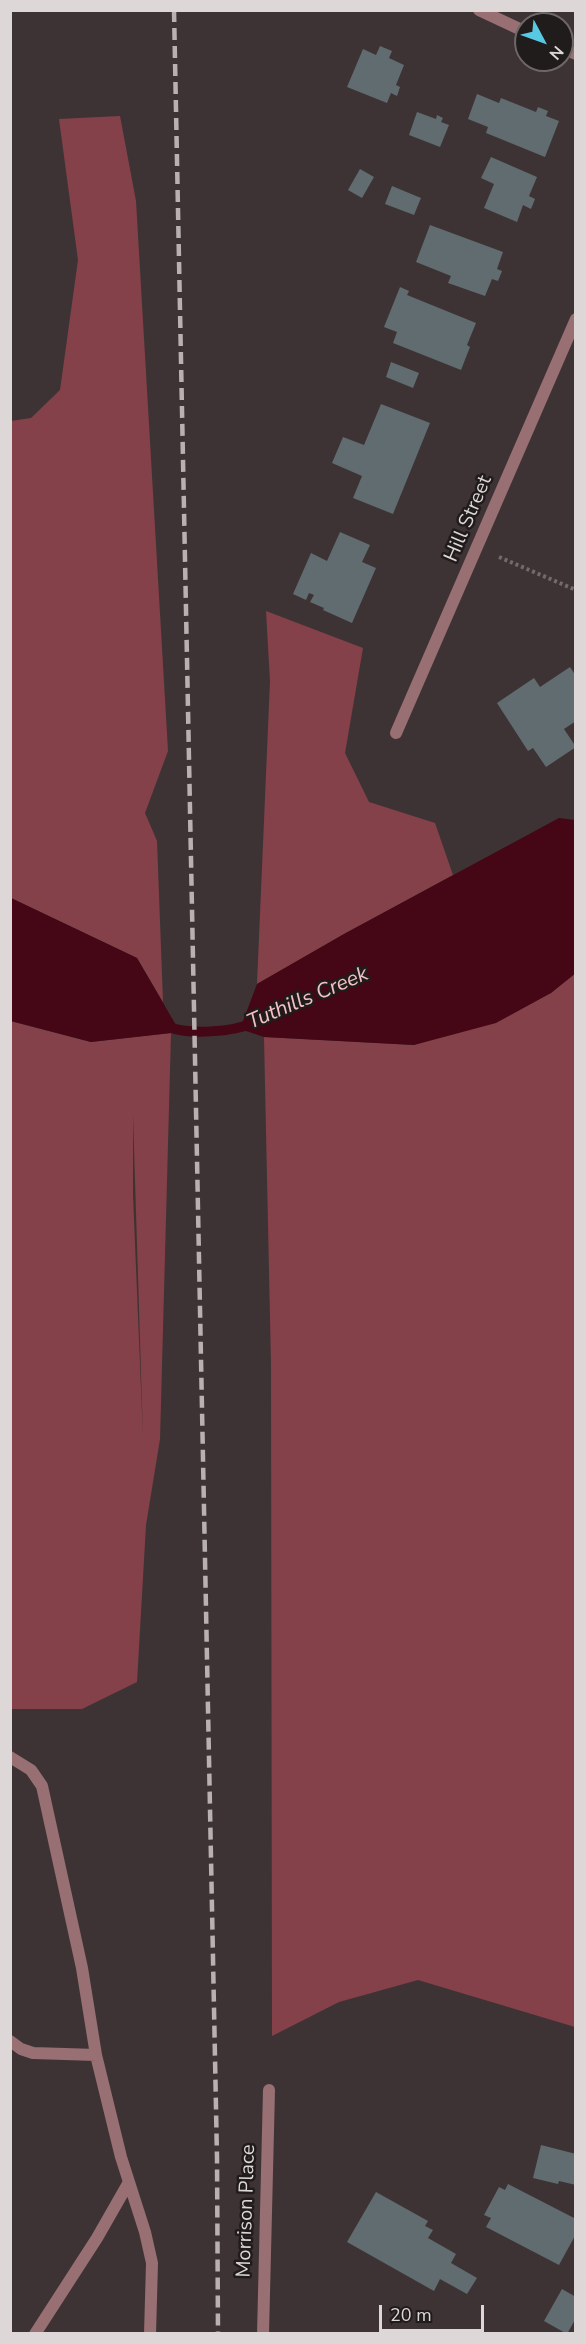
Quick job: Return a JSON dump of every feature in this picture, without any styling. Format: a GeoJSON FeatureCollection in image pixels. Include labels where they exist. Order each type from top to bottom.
{"type":"FeatureCollection","features":[{"type":"Feature","properties":{"kind":"street"},"geometry":{"type":"LineString","coordinates":[[479,10],[514,26]]}},
{"type":"Feature","properties":{"kind":"street","name":"Hill Street"},"geometry":{"type":"LineString","coordinates":[[396,733],[576,319]]}},
{"type":"Feature","properties":{"kind":"street"},"geometry":{"type":"LineString","coordinates":[[10,1756],[31,1770],[42,1786],[82,1968],[96,2055],[152,2263],[150,2334]]}},
{"type":"Feature","properties":{"kind":"street"},"geometry":{"type":"LineString","coordinates":[[10,2041],[33,2054],[96,2055]]}},
{"type":"Feature","properties":{"kind":"street","name":"Morrison Place"},"geometry":{"type":"LineString","coordinates":[[263,2334],[270,2090]]}},
{"type":"Feature","properties":{"kind":"street"},"geometry":{"type":"LineString","coordinates":[[35,2334],[97,2238],[129,2181]]}},
{"type":"Feature","properties":{"kind":"path"},"geometry":{"type":"LineString","coordinates":[[478,548],[576,590]]}},
{"type":"Feature","properties":{"kind":"shaded area"},"geometry":{"type":"Polygon","coordinates":[[[120,116],[136,201],[168,751],[145,813],[157,841],[163,1002],[137,958],[11,898],[11,421],[31,418],[60,390],[78,260],[59,119],[120,116]]]}},
{"type":"Feature","properties":{"kind":"shaded area"},"geometry":{"type":"Polygon","coordinates":[[[266,611],[363,648],[345,753],[369,802],[435,823],[453,875],[257,984],[270,681],[266,611]]]}},
{"type":"Feature","properties":{"kind":"shaded area"},"geometry":{"type":"Polygon","coordinates":[[[575,973],[575,2027],[418,1980],[339,2002],[272,2036],[271,1364],[264,1037],[414,1045],[551,993],[575,973]]]}},
{"type":"Feature","properties":{"kind":"shaded area"},"geometry":{"type":"Polygon","coordinates":[[[10,1021],[91,1042],[171,1033],[160,1439],[146,1525],[137,1682],[82,1709],[11,1709],[10,1021]],[[133,1115],[133,1195],[143,1437],[133,1115]]]}},
{"type":"Feature","properties":{"kind":"water"},"geometry":{"type":"Polygon","coordinates":[[[559,818],[575,820],[576,973],[551,993],[496,1023],[414,1045],[264,1037],[240,1029],[257,984],[344,934],[559,818]]]}},
{"type":"Feature","properties":{"kind":"water"},"geometry":{"type":"Polygon","coordinates":[[[11,898],[137,958],[180,1032],[91,1042],[11,1021],[11,898]]]}},
{"type":"Feature","properties":{"kind":"building"},"geometry":{"type":"Polygon","coordinates":[[[380,46],[392,51],[389,58],[404,65],[396,85],[400,87],[397,96],[391,93],[387,103],[347,87],[363,49],[376,55],[380,46]]]}},
{"type":"Feature","properties":{"kind":"building"},"geometry":{"type":"Polygon","coordinates":[[[477,94],[499,103],[501,98],[536,112],[538,107],[548,111],[546,116],[559,121],[545,157],[486,133],[488,127],[468,119],[477,94]]]}},
{"type":"Feature","properties":{"kind":"building"},"geometry":{"type":"Polygon","coordinates":[[[417,112],[436,119],[437,115],[443,118],[441,122],[449,125],[440,147],[409,135],[417,112]]]}},
{"type":"Feature","properties":{"kind":"building"},"geometry":{"type":"Polygon","coordinates":[[[491,157],[537,177],[529,196],[535,199],[531,209],[523,205],[517,222],[484,208],[494,184],[481,178],[491,157]]]}},
{"type":"Feature","properties":{"kind":"building"},"geometry":{"type":"Polygon","coordinates":[[[360,169],[374,177],[362,198],[348,190],[360,169]]]}},
{"type":"Feature","properties":{"kind":"building"},"geometry":{"type":"Polygon","coordinates":[[[392,186],[421,198],[414,215],[385,204],[392,186]]]}},
{"type":"Feature","properties":{"kind":"building"},"geometry":{"type":"Polygon","coordinates":[[[430,225],[503,252],[497,269],[502,271],[498,281],[492,279],[485,296],[448,283],[451,276],[416,262],[430,225]]]}},
{"type":"Feature","properties":{"kind":"building"},"geometry":{"type":"Polygon","coordinates":[[[400,287],[409,291],[407,295],[476,323],[467,345],[470,347],[461,370],[393,343],[397,332],[384,327],[400,287]]]}},
{"type":"Feature","properties":{"kind":"building"},"geometry":{"type":"Polygon","coordinates":[[[391,362],[419,373],[413,388],[386,377],[391,362]]]}},
{"type":"Feature","properties":{"kind":"building"},"geometry":{"type":"Polygon","coordinates":[[[381,404],[430,423],[393,514],[353,498],[362,476],[332,463],[343,437],[364,445],[381,404]]]}},
{"type":"Feature","properties":{"kind":"building"},"geometry":{"type":"Polygon","coordinates":[[[340,532],[370,545],[362,562],[376,568],[352,623],[310,602],[314,595],[309,593],[306,600],[293,594],[311,553],[327,561],[340,532]]]}},
{"type":"Feature","properties":{"kind":"building"},"geometry":{"type":"Polygon","coordinates":[[[570,667],[576,676],[576,721],[564,729],[576,747],[546,767],[533,748],[528,751],[497,703],[534,678],[540,687],[570,667]]]}},
{"type":"Feature","properties":{"kind":"building"},"geometry":{"type":"Polygon","coordinates":[[[541,2145],[576,2154],[576,2185],[559,2181],[558,2184],[533,2178],[541,2145]]]}},
{"type":"Feature","properties":{"kind":"building"},"geometry":{"type":"Polygon","coordinates":[[[508,2184],[576,2219],[576,2234],[559,2265],[486,2227],[491,2218],[484,2215],[499,2187],[505,2190],[508,2184]]]}},
{"type":"Feature","properties":{"kind":"building"},"geometry":{"type":"Polygon","coordinates":[[[376,2192],[428,2221],[425,2226],[433,2230],[428,2238],[456,2254],[451,2263],[477,2278],[467,2294],[440,2279],[434,2291],[347,2242],[376,2192]]]}},
{"type":"Feature","properties":{"kind":"building"},"geometry":{"type":"Polygon","coordinates":[[[562,2289],[576,2297],[576,2318],[567,2334],[544,2321],[562,2289]]]}},
{"type":"Feature","properties":{"kind":"waterway","name":"Tuthills Creek"},"geometry":{"type":"LineString","coordinates":[[169,1027],[188,1031],[211,1031],[234,1029],[253,1023]]}},
{"type":"Feature","properties":{"kind":"railway"},"geometry":{"type":"LineString","coordinates":[[174,10],[217,2158],[218,2334]]}}]}
